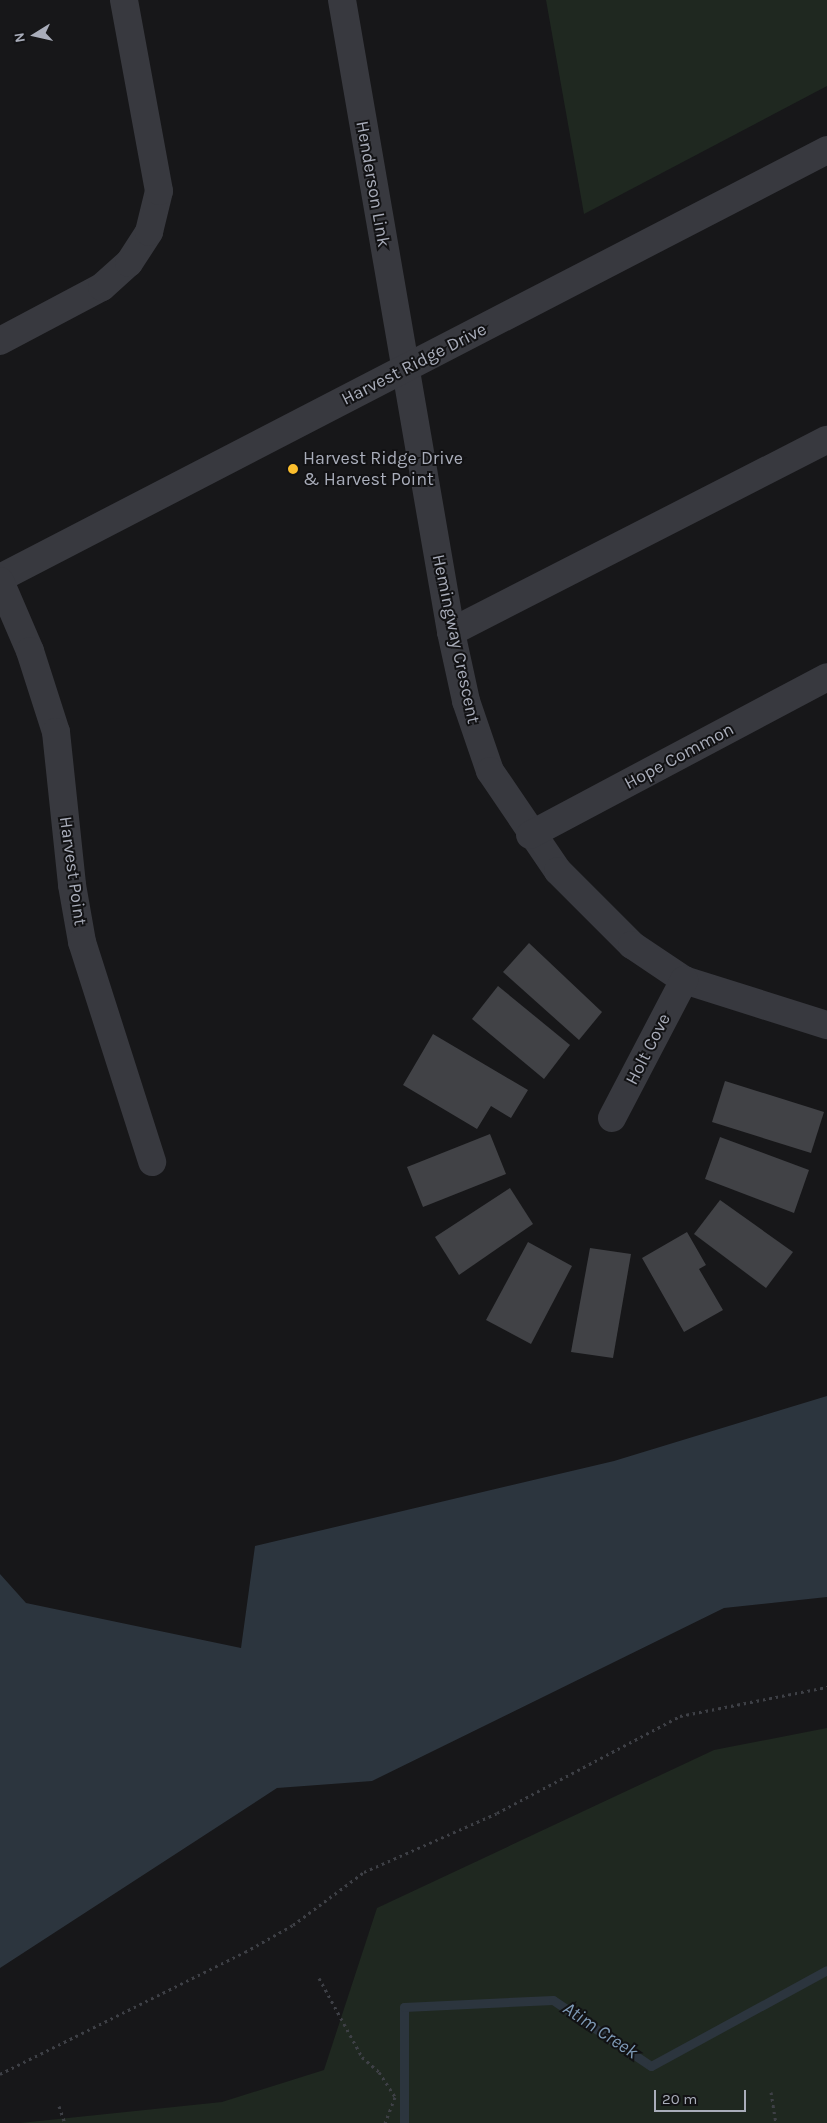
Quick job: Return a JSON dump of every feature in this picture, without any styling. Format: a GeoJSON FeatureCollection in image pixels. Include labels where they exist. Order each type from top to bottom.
{"type":"FeatureCollection","features":[{"type":"Feature","properties":{"kind":"street"},"geometry":{"type":"LineString","coordinates":[[0,341],[102,287],[129,264],[148,232],[159,191],[124,0]]}},
{"type":"Feature","properties":{"kind":"street","name":"Henderson Link"},"geometry":{"type":"LineString","coordinates":[[342,0],[406,368]]}},
{"type":"Feature","properties":{"kind":"street","name":"Harvest Ridge Drive"},"geometry":{"type":"LineString","coordinates":[[0,579],[827,150]]}},
{"type":"Feature","properties":{"kind":"street","name":"Hemingway Crescent"},"geometry":{"type":"LineString","coordinates":[[406,368],[451,632],[480,746],[490,771],[530,835],[586,903],[632,945],[684,980],[827,1025]]}},
{"type":"Feature","properties":{"kind":"street"},"geometry":{"type":"LineString","coordinates":[[451,632],[827,440]]}},
{"type":"Feature","properties":{"kind":"street","name":"Harvest Point"},"geometry":{"type":"LineString","coordinates":[[0,579],[36,667],[56,732],[72,885],[82,942],[152,1162]]}},
{"type":"Feature","properties":{"kind":"street","name":"Hope Common"},"geometry":{"type":"LineString","coordinates":[[530,835],[827,677]]}},
{"type":"Feature","properties":{"kind":"street","name":"Holt Cove"},"geometry":{"type":"LineString","coordinates":[[612,1118],[684,980]]}},
{"type":"Feature","properties":{"kind":"path"},"geometry":{"type":"LineString","coordinates":[[0,2074],[245,1952],[293,1925],[364,1872],[497,1813],[680,1716],[827,1687]]}},
{"type":"Feature","properties":{"kind":"path"},"geometry":{"type":"LineString","coordinates":[[319,1978],[362,2057],[379,2072],[395,2097],[385,2123]]}},
{"type":"Feature","properties":{"kind":"path"},"geometry":{"type":"LineString","coordinates":[[771,2092],[776,2123]]}},
{"type":"Feature","properties":{"kind":"path"},"geometry":{"type":"LineString","coordinates":[[59,2106],[65,2123]]}},
{"type":"Feature","properties":{"kind":"shaded area"},"geometry":{"type":"Polygon","coordinates":[[[546,0],[827,0],[827,86],[584,214],[546,0]]]}},
{"type":"Feature","properties":{"kind":"shaded area"},"geometry":{"type":"Polygon","coordinates":[[[827,1396],[827,1597],[724,1608],[372,1781],[277,1788],[0,1968],[0,1574],[26,1603],[241,1648],[255,1546],[614,1461],[827,1396]]]}},
{"type":"Feature","properties":{"kind":"shaded area"},"geometry":{"type":"Polygon","coordinates":[[[827,1728],[827,2123],[20,2123],[222,2102],[324,2070],[377,1908],[714,1750],[827,1728]]]}},
{"type":"Feature","properties":{"kind":"building"},"geometry":{"type":"Polygon","coordinates":[[[529,943],[602,1012],[579,1040],[503,972],[529,943]]]}},
{"type":"Feature","properties":{"kind":"building"},"geometry":{"type":"Polygon","coordinates":[[[498,986],[570,1045],[544,1079],[472,1019],[498,986]]]}},
{"type":"Feature","properties":{"kind":"building"},"geometry":{"type":"Polygon","coordinates":[[[433,1034],[528,1090],[511,1118],[491,1106],[477,1129],[403,1085],[433,1034]]]}},
{"type":"Feature","properties":{"kind":"building"},"geometry":{"type":"Polygon","coordinates":[[[725,1081],[824,1112],[811,1153],[712,1122],[725,1081]]]}},
{"type":"Feature","properties":{"kind":"building"},"geometry":{"type":"Polygon","coordinates":[[[490,1134],[506,1174],[423,1207],[407,1167],[490,1134]]]}},
{"type":"Feature","properties":{"kind":"building"},"geometry":{"type":"Polygon","coordinates":[[[720,1137],[809,1170],[794,1213],[705,1179],[720,1137]]]}},
{"type":"Feature","properties":{"kind":"building"},"geometry":{"type":"Polygon","coordinates":[[[510,1188],[533,1224],[459,1275],[435,1237],[510,1188]]]}},
{"type":"Feature","properties":{"kind":"building"},"geometry":{"type":"Polygon","coordinates":[[[720,1200],[793,1252],[766,1288],[694,1234],[720,1200]]]}},
{"type":"Feature","properties":{"kind":"building"},"geometry":{"type":"Polygon","coordinates":[[[687,1232],[706,1265],[699,1269],[723,1310],[684,1332],[642,1258],[687,1232]]]}},
{"type":"Feature","properties":{"kind":"building"},"geometry":{"type":"Polygon","coordinates":[[[528,1242],[572,1266],[531,1344],[486,1320],[528,1242]]]}},
{"type":"Feature","properties":{"kind":"building"},"geometry":{"type":"Polygon","coordinates":[[[590,1248],[631,1254],[613,1358],[571,1352],[590,1248]]]}},
{"type":"Feature","properties":{"kind":"waterway","name":"Atim Creek"},"geometry":{"type":"LineString","coordinates":[[404,2123],[404,2007],[553,2000],[651,2066],[827,1970]]}},
{"type":"Feature","properties":{"kind":"place","name":"Harvest Ridge Drive & Harvest Point"},"geometry":{"type":"Point","coordinates":[293,469]}}]}
